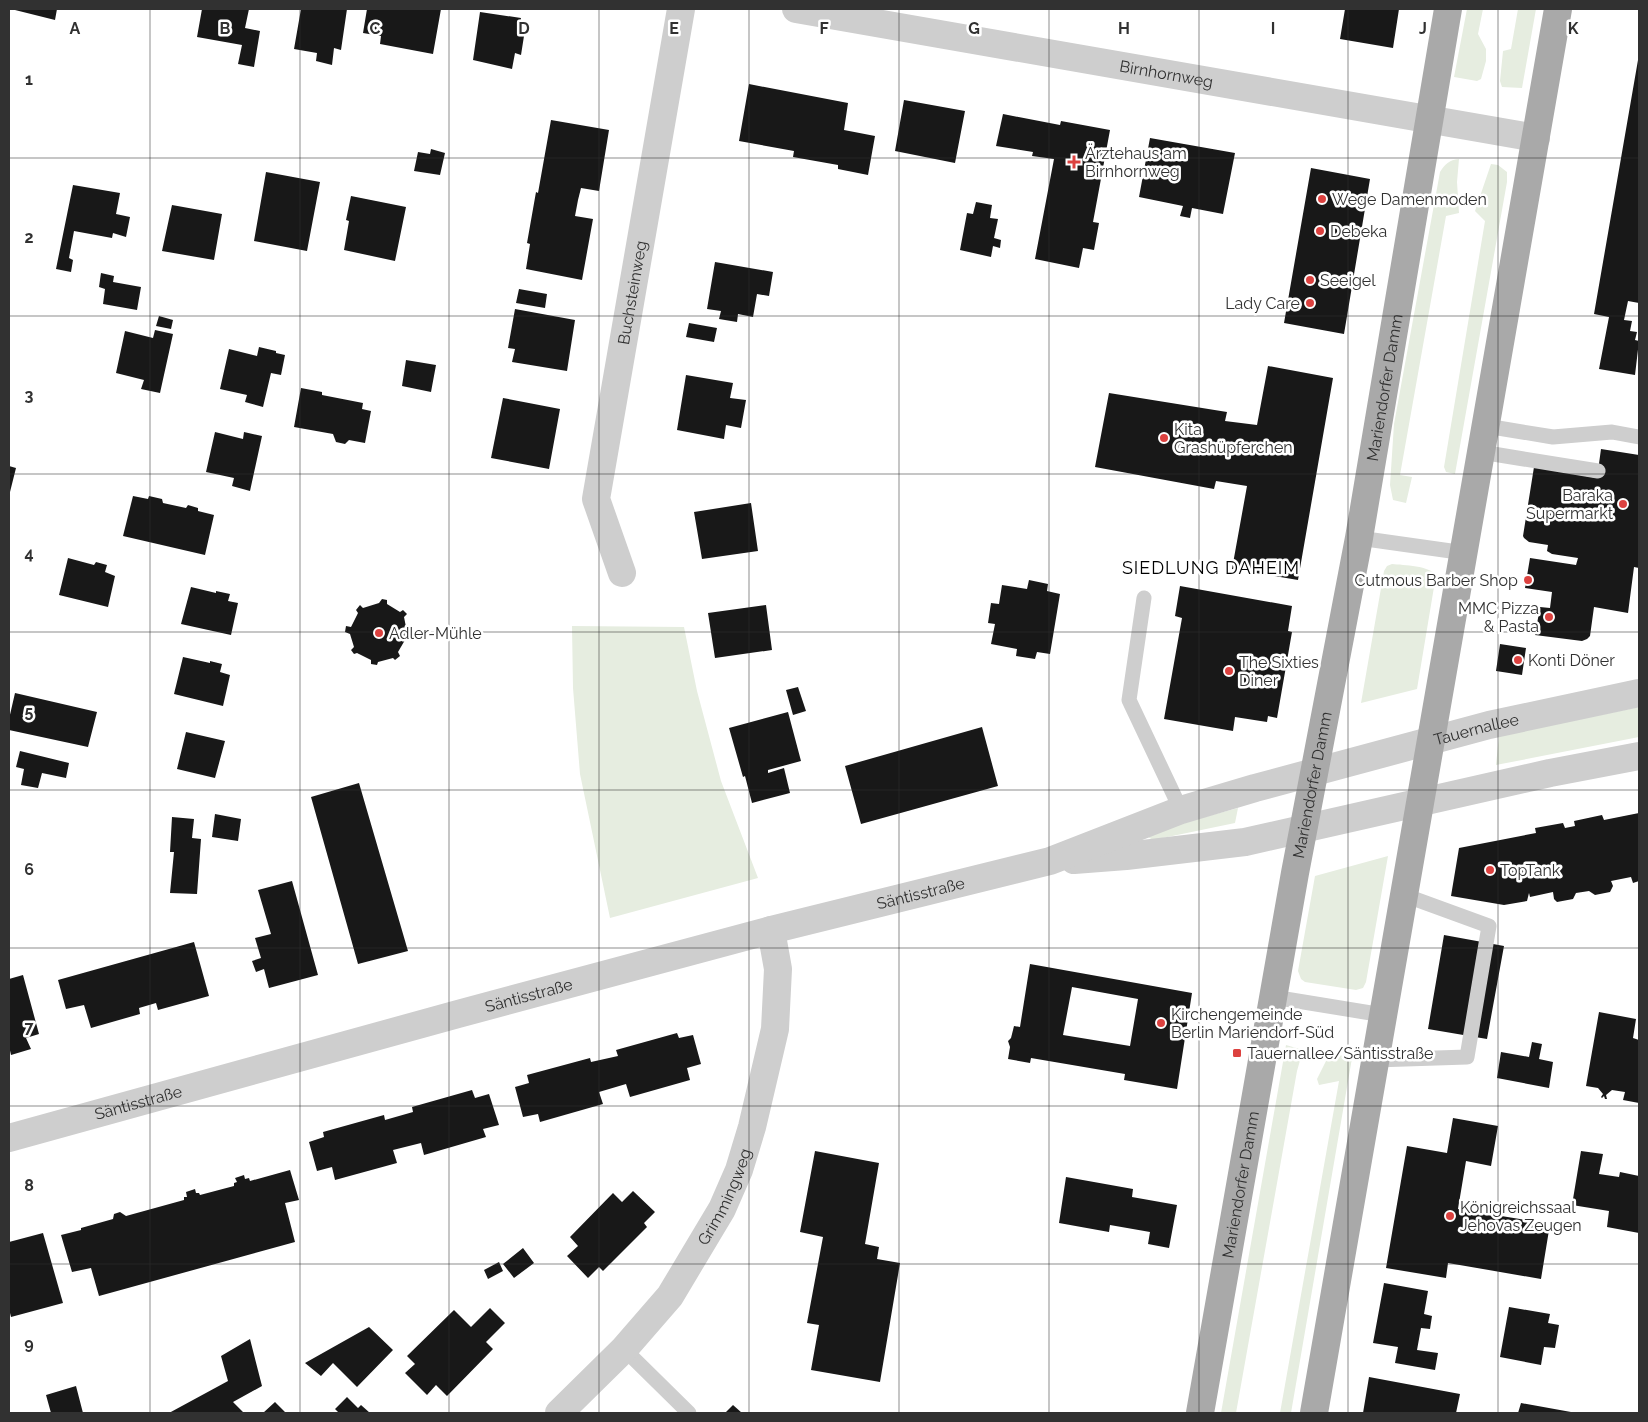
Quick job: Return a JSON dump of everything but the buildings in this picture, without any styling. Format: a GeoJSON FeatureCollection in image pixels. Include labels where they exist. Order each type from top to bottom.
{"type":"FeatureCollection","features":[{"type":"Feature","properties":{"kind":"main road","name":"Mariendorfer Damm"},"geometry":{"type":"LineString","coordinates":[[1200,1413],[1303,829],[1360,538],[1448,9]]}},
{"type":"Feature","properties":{"kind":"main road"},"geometry":{"type":"LineString","coordinates":[[1314,1413],[1465,553],[1558,9]]}},
{"type":"Feature","properties":{"kind":"street","name":"Buchsteinweg"},"geometry":{"type":"LineString","coordinates":[[622,573],[596,498],[680,9]]}},
{"type":"Feature","properties":{"kind":"street","name":"Birnhornweg"},"geometry":{"type":"LineString","coordinates":[[796,9],[1536,138]]}},
{"type":"Feature","properties":{"kind":"street","name":"Tauernallee"},"geometry":{"type":"LineString","coordinates":[[1314,772],[1494,724],[1639,693]]}},
{"type":"Feature","properties":{"kind":"street"},"geometry":{"type":"LineString","coordinates":[[1420,802],[1550,773],[1639,756]]}},
{"type":"Feature","properties":{"kind":"street","name":"Säntisstraße"},"geometry":{"type":"LineString","coordinates":[[9,1138],[771,930],[1050,861],[1182,810],[1314,772]]}},
{"type":"Feature","properties":{"kind":"street","name":"Säntisstraße"},"geometry":{"type":"LineString","coordinates":[[1050,861],[1126,856],[1231,844],[1420,802]]}},
{"type":"Feature","properties":{"kind":"street","name":"Grimmingweg"},"geometry":{"type":"LineString","coordinates":[[559,1413],[624,1349],[670,1296],[722,1208],[738,1170],[752,1126],[775,1029],[778,969],[771,930]]}},
{"type":"Feature","properties":{"kind":"lane"},"geometry":{"type":"LineString","coordinates":[[1483,439],[1553,437],[1612,432],[1639,437]]}},
{"type":"Feature","properties":{"kind":"lane"},"geometry":{"type":"LineString","coordinates":[[1483,439],[1598,471]]}},
{"type":"Feature","properties":{"kind":"lane"},"geometry":{"type":"LineString","coordinates":[[1360,538],[1465,553]]}},
{"type":"Feature","properties":{"kind":"lane"},"geometry":{"type":"LineString","coordinates":[[1144,598],[1129,700],[1182,810]]}},
{"type":"Feature","properties":{"kind":"lane"},"geometry":{"type":"LineString","coordinates":[[1375,1060],[1467,1057],[1489,926],[1404,894]]}},
{"type":"Feature","properties":{"kind":"lane"},"geometry":{"type":"LineString","coordinates":[[1273,997],[1383,1015]]}},
{"type":"Feature","properties":{"kind":"lane"},"geometry":{"type":"LineString","coordinates":[[624,1349],[688,1413]]}},
{"type":"Feature","properties":{"kind":"shaded area"},"geometry":{"type":"Polygon","coordinates":[[[1467,9],[1483,9],[1478,34],[1486,49],[1486,61],[1481,79],[1477,81],[1454,77],[1467,9]]]}},
{"type":"Feature","properties":{"kind":"shaded area"},"geometry":{"type":"Polygon","coordinates":[[[1518,9],[1536,9],[1522,88],[1502,87],[1500,81],[1503,51],[1511,49],[1518,9]]]}},
{"type":"Feature","properties":{"kind":"shaded area"},"geometry":{"type":"Polygon","coordinates":[[[1459,159],[1457,182],[1459,213],[1446,216],[1400,475],[1412,477],[1406,503],[1393,500],[1390,485],[1394,424],[1440,172],[1448,163],[1459,159]]]}},
{"type":"Feature","properties":{"kind":"shaded area"},"geometry":{"type":"Polygon","coordinates":[[[1491,164],[1498,165],[1507,172],[1507,182],[1455,474],[1446,472],[1444,467],[1485,221],[1475,211],[1491,164]]]}},
{"type":"Feature","properties":{"kind":"shaded area"},"geometry":{"type":"Polygon","coordinates":[[[1392,564],[1423,568],[1436,575],[1417,689],[1361,703],[1384,571],[1387,566],[1392,564]]]}},
{"type":"Feature","properties":{"kind":"shaded area"},"geometry":{"type":"Polygon","coordinates":[[[572,626],[684,627],[697,691],[721,781],[758,878],[610,918],[580,774],[573,688],[572,626]]]}},
{"type":"Feature","properties":{"kind":"shaded area"},"geometry":{"type":"Polygon","coordinates":[[[1639,707],[1639,737],[1496,765],[1499,736],[1639,707]]]}},
{"type":"Feature","properties":{"kind":"shaded area"},"geometry":{"type":"Polygon","coordinates":[[[1238,808],[1235,823],[1153,840],[1148,837],[1153,831],[1238,808]]]}},
{"type":"Feature","properties":{"kind":"shaded area"},"geometry":{"type":"Polygon","coordinates":[[[1388,856],[1366,982],[1363,988],[1356,990],[1305,982],[1301,979],[1298,971],[1315,876],[1388,856]]]}},
{"type":"Feature","properties":{"kind":"shaded area"},"geometry":{"type":"Polygon","coordinates":[[[1286,1045],[1303,1050],[1297,1071],[1236,1413],[1221,1413],[1286,1045]]]}},
{"type":"Feature","properties":{"kind":"shaded area"},"geometry":{"type":"Polygon","coordinates":[[[1330,1053],[1352,1058],[1291,1413],[1280,1413],[1339,1081],[1319,1085],[1317,1079],[1330,1053]]]}},
{"type":"Feature","properties":{"kind":"place","name":"Ärztehaus am Birnhornweg"},"geometry":{"type":"Point","coordinates":[1074,162]}},
{"type":"Feature","properties":{"kind":"place","name":"Wege Damenmoden"},"geometry":{"type":"Point","coordinates":[1322,199]}},
{"type":"Feature","properties":{"kind":"place","name":"Debeka"},"geometry":{"type":"Point","coordinates":[1320,231]}},
{"type":"Feature","properties":{"kind":"place","name":"Seeigel"},"geometry":{"type":"Point","coordinates":[1310,280]}},
{"type":"Feature","properties":{"kind":"place","name":"Lady Care"},"geometry":{"type":"Point","coordinates":[1310,303]}},
{"type":"Feature","properties":{"kind":"place","name":"Kita Grashüpferchen"},"geometry":{"type":"Point","coordinates":[1164,438]}},
{"type":"Feature","properties":{"kind":"place","name":"Baraka Supermarkt"},"geometry":{"type":"Point","coordinates":[1623,504]}},
{"type":"Feature","properties":{"kind":"place","name":"Cutmous Barber Shop"},"geometry":{"type":"Point","coordinates":[1528,580]}},
{"type":"Feature","properties":{"kind":"place","name":"MMC Pizza & Pasta"},"geometry":{"type":"Point","coordinates":[1549,617]}},
{"type":"Feature","properties":{"kind":"place","name":"Adler-Mühle"},"geometry":{"type":"Point","coordinates":[379,633]}},
{"type":"Feature","properties":{"kind":"place","name":"Konti Döner"},"geometry":{"type":"Point","coordinates":[1518,660]}},
{"type":"Feature","properties":{"kind":"place","name":"The Sixties Diner"},"geometry":{"type":"Point","coordinates":[1229,671]}},
{"type":"Feature","properties":{"kind":"place","name":"TopTank"},"geometry":{"type":"Point","coordinates":[1490,870]}},
{"type":"Feature","properties":{"kind":"place","name":"Kirchengemeinde Berlin Mariendorf-Süd"},"geometry":{"type":"Point","coordinates":[1161,1023]}},
{"type":"Feature","properties":{"kind":"place","name":"Tauernallee/Säntisstraße"},"geometry":{"type":"Point","coordinates":[1237,1053]}},
{"type":"Feature","properties":{"kind":"place","name":"Königreichssaal Jehovas Zeugen"},"geometry":{"type":"Point","coordinates":[1450,1216]}},
{"type":"Feature","properties":{"kind":"district","name":"SIEDLUNG DAHEIM"},"geometry":{"type":"Point","coordinates":[1211,567]}}]}
